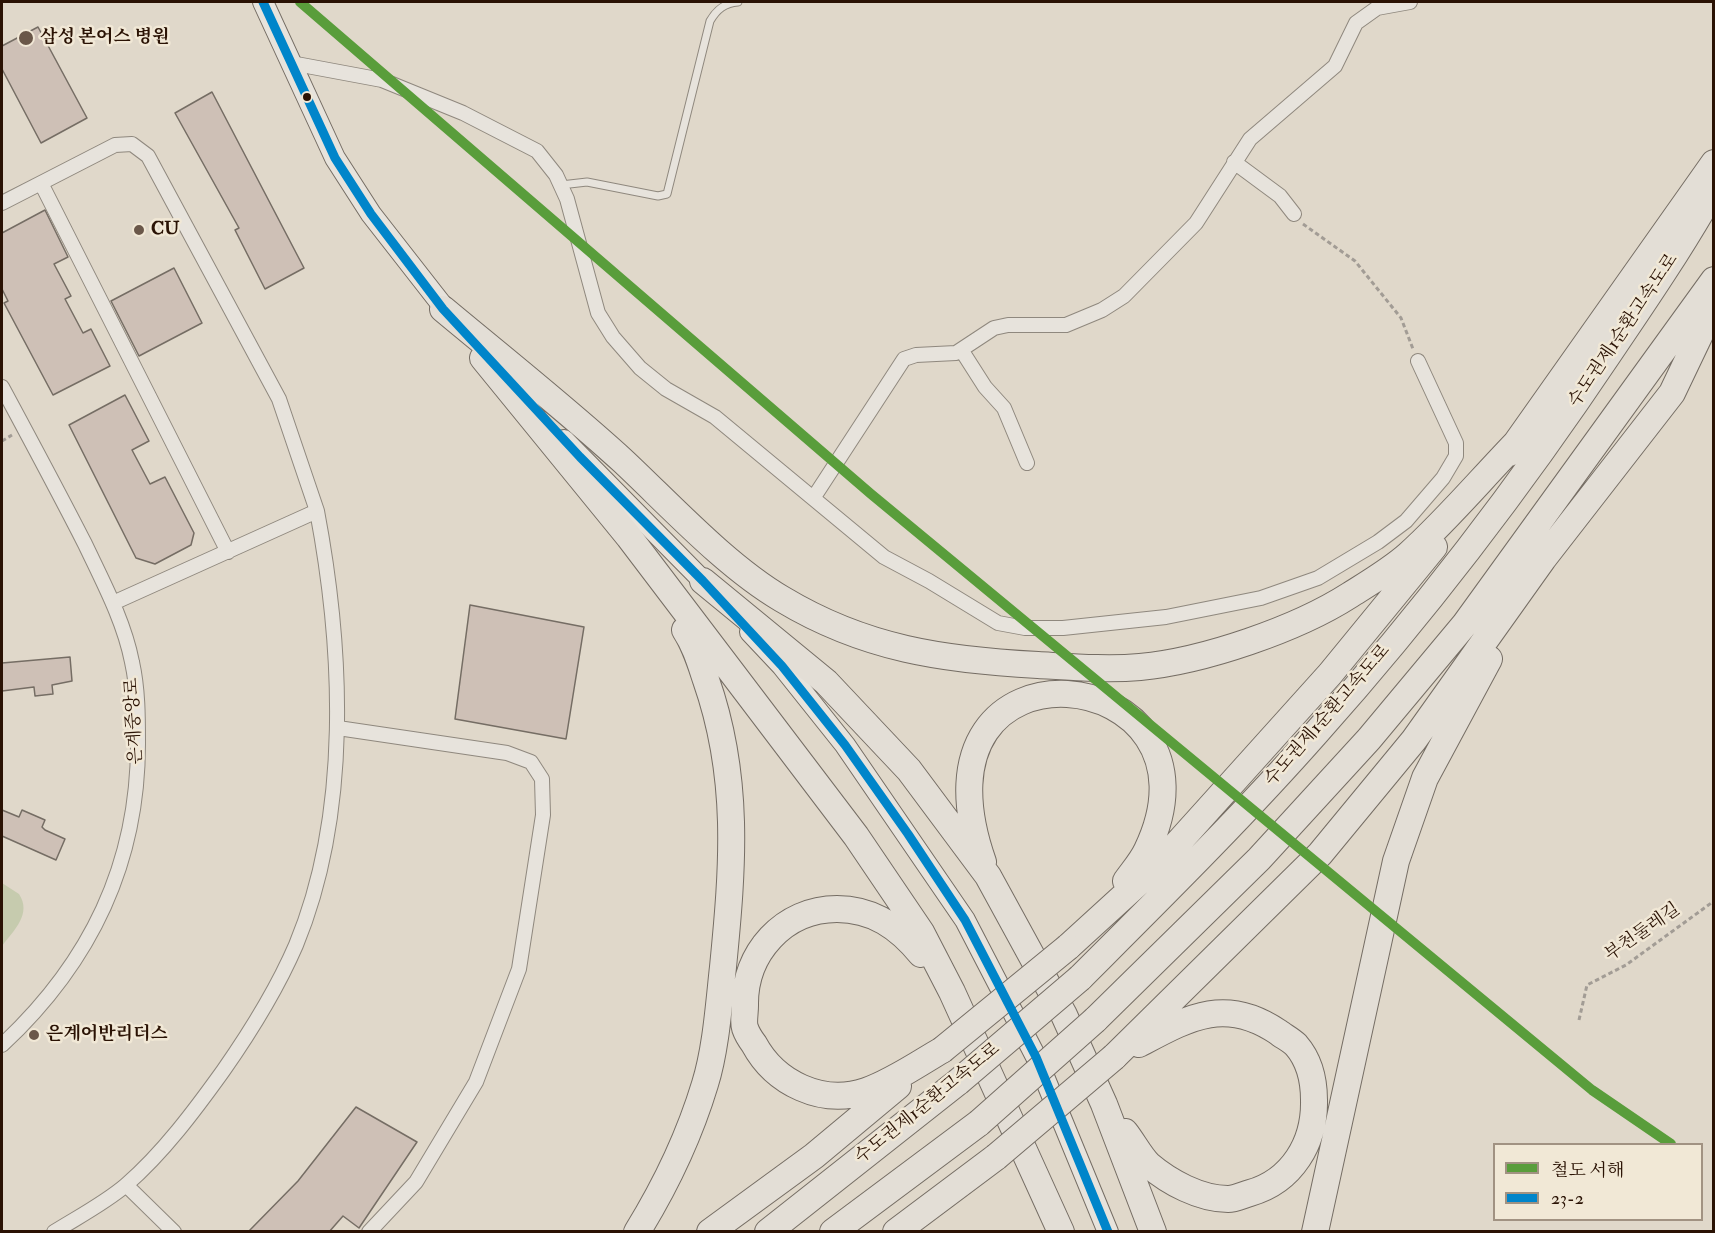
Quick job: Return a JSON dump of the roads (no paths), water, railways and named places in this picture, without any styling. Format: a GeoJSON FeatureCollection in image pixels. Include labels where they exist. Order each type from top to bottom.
{"type":"FeatureCollection","features":[{"type":"Feature","properties":{"kind":"highway"},"geometry":{"type":"LineString","coordinates":[[710,1232],[814,1155],[1076,939],[1159,864],[1330,674],[1519,440],[1713,163]]}},
{"type":"Feature","properties":{"kind":"highway","name":"수도권제1순환고속도로"},"geometry":{"type":"LineString","coordinates":[[768,1232],[958,1082],[1080,978],[1212,846],[1310,740],[1434,594],[1541,455],[1684,241],[1713,189]]}},
{"type":"Feature","properties":{"kind":"highway"},"geometry":{"type":"LineString","coordinates":[[833,1232],[979,1123],[1095,1020],[1259,859],[1369,739],[1450,642],[1713,280]]}},
{"type":"Feature","properties":{"kind":"highway"},"geometry":{"type":"LineString","coordinates":[[897,1232],[996,1157],[1114,1057],[1320,854],[1414,740],[1543,560],[1672,393],[1713,304]]}},
{"type":"Feature","properties":{"kind":"highway"},"geometry":{"type":"LineString","coordinates":[[443,309],[616,455],[735,564],[779,597],[820,621],[865,639],[910,652],[948,657],[1073,667],[1141,667],[1217,653],[1277,631],[1347,597],[1407,556],[1519,440]]}},
{"type":"Feature","properties":{"kind":"highway"},"geometry":{"type":"LineString","coordinates":[[443,309],[629,537],[856,836],[921,932],[952,992],[1061,1232]]}},
{"type":"Feature","properties":{"kind":"highway"},"geometry":{"type":"LineString","coordinates":[[629,537],[693,642],[711,694],[726,750],[733,820],[730,899],[721,987],[706,1081],[682,1150],[637,1232]]}},
{"type":"Feature","properties":{"kind":"highway"},"geometry":{"type":"LineString","coordinates":[[1315,1232],[1396,861],[1414,807],[1425,778],[1543,560]]}},
{"type":"Feature","properties":{"kind":"highway"},"geometry":{"type":"LineString","coordinates":[[703,580],[826,682],[909,770],[988,876],[1064,1015],[1104,1104],[1154,1232]]}},
{"type":"Feature","properties":{"kind":"highway"},"geometry":{"type":"LineString","coordinates":[[988,876],[977,844],[969,795],[980,742],[995,719],[1012,705],[1037,695],[1059,692],[1084,695],[1109,704],[1143,731],[1157,754],[1162,781],[1160,811],[1147,851],[1125,882],[1076,939]]}},
{"type":"Feature","properties":{"kind":"highway"},"geometry":{"type":"LineString","coordinates":[[942,1050],[865,1091],[841,1096],[813,1093],[791,1083],[772,1070],[745,1029],[744,995],[748,970],[777,930],[798,917],[823,909],[849,909],[892,923],[913,944],[952,992]]}},
{"type":"Feature","properties":{"kind":"highway"},"geometry":{"type":"LineString","coordinates":[[1104,1104],[1149,1164],[1178,1184],[1195,1191],[1229,1199],[1262,1190],[1294,1165],[1306,1146],[1314,1119],[1311,1069],[1296,1045],[1263,1022],[1224,1012],[1189,1018],[1114,1057]]}},
{"type":"Feature","properties":{"kind":"highway"},"geometry":{"type":"LineString","coordinates":[[1036,1179],[1052,1232]]}},
{"type":"Feature","properties":{"kind":"highway"},"geometry":{"type":"LineString","coordinates":[[918,1232],[938,1202]]}},
{"type":"Feature","properties":{"kind":"main road"},"geometry":{"type":"LineString","coordinates":[[263,2],[335,158],[371,214],[443,309],[580,457],[703,580],[783,666],[846,745],[965,920],[1036,1057],[1108,1232]]}},
{"type":"Feature","properties":{"kind":"street"},"geometry":{"type":"LineString","coordinates":[[814,497],[899,363],[916,355],[962,351],[974,339],[994,328],[1008,325],[1066,325],[1102,310],[1124,296],[1191,229],[1250,139],[1335,66],[1356,23],[1377,8],[1410,2]]}},
{"type":"Feature","properties":{"kind":"street"},"geometry":{"type":"LineString","coordinates":[[291,63],[382,80],[463,112],[537,151],[547,160],[567,199],[592,299],[603,323],[625,352],[652,380],[715,417],[884,557],[998,623],[1025,628],[1063,628],[1221,608],[1261,598],[1318,578],[1378,542],[1420,506],[1443,478],[1456,456],[1456,443],[1418,361]]}},
{"type":"Feature","properties":{"kind":"street"},"geometry":{"type":"LineString","coordinates":[[2,203],[115,145],[132,144],[148,156],[279,399],[317,511],[328,571],[338,728],[331,810],[320,871],[296,944],[269,999],[235,1053],[172,1137],[126,1185],[54,1232]]}},
{"type":"Feature","properties":{"kind":"street"},"geometry":{"type":"LineString","coordinates":[[1234,162],[1280,196],[1294,214]]}},
{"type":"Feature","properties":{"kind":"street"},"geometry":{"type":"LineString","coordinates":[[41,183],[228,552]]}},
{"type":"Feature","properties":{"kind":"street"},"geometry":{"type":"LineString","coordinates":[[962,351],[985,387],[1004,408],[1027,463]]}},
{"type":"Feature","properties":{"kind":"street","name":"은계중앙로"},"geometry":{"type":"LineString","coordinates":[[2,387],[64,503],[113,603],[132,662],[138,712],[138,772],[131,829],[118,879],[97,923],[71,966],[44,1002],[2,1045]]}},
{"type":"Feature","properties":{"kind":"street"},"geometry":{"type":"LineString","coordinates":[[113,603],[317,511]]}},
{"type":"Feature","properties":{"kind":"street"},"geometry":{"type":"LineString","coordinates":[[338,728],[507,753],[531,762],[542,779],[543,815],[516,979],[476,1082],[416,1182],[369,1232]]}},
{"type":"Feature","properties":{"kind":"street"},"geometry":{"type":"LineString","coordinates":[[126,1185],[174,1232]]}},
{"type":"Feature","properties":{"kind":"lane"},"geometry":{"type":"LineString","coordinates":[[561,184],[587,182],[658,196],[668,194],[710,21],[714,13],[728,3],[738,2]]}},
{"type":"Feature","properties":{"kind":"rail line","name":"서해"},"geometry":{"type":"LineString","coordinates":[[300,2],[871,494],[1592,1090],[1670,1143]]}},
{"type":"Feature","properties":{"kind":"place","name":"삼성 본어스 병원"},"geometry":{"type":"Point","coordinates":[26,38]}},
{"type":"Feature","properties":{"kind":"place","name":"CU"},"geometry":{"type":"Point","coordinates":[139,230]}},
{"type":"Feature","properties":{"kind":"place","name":"은계어반리더스"},"geometry":{"type":"Point","coordinates":[34,1035]}}]}
